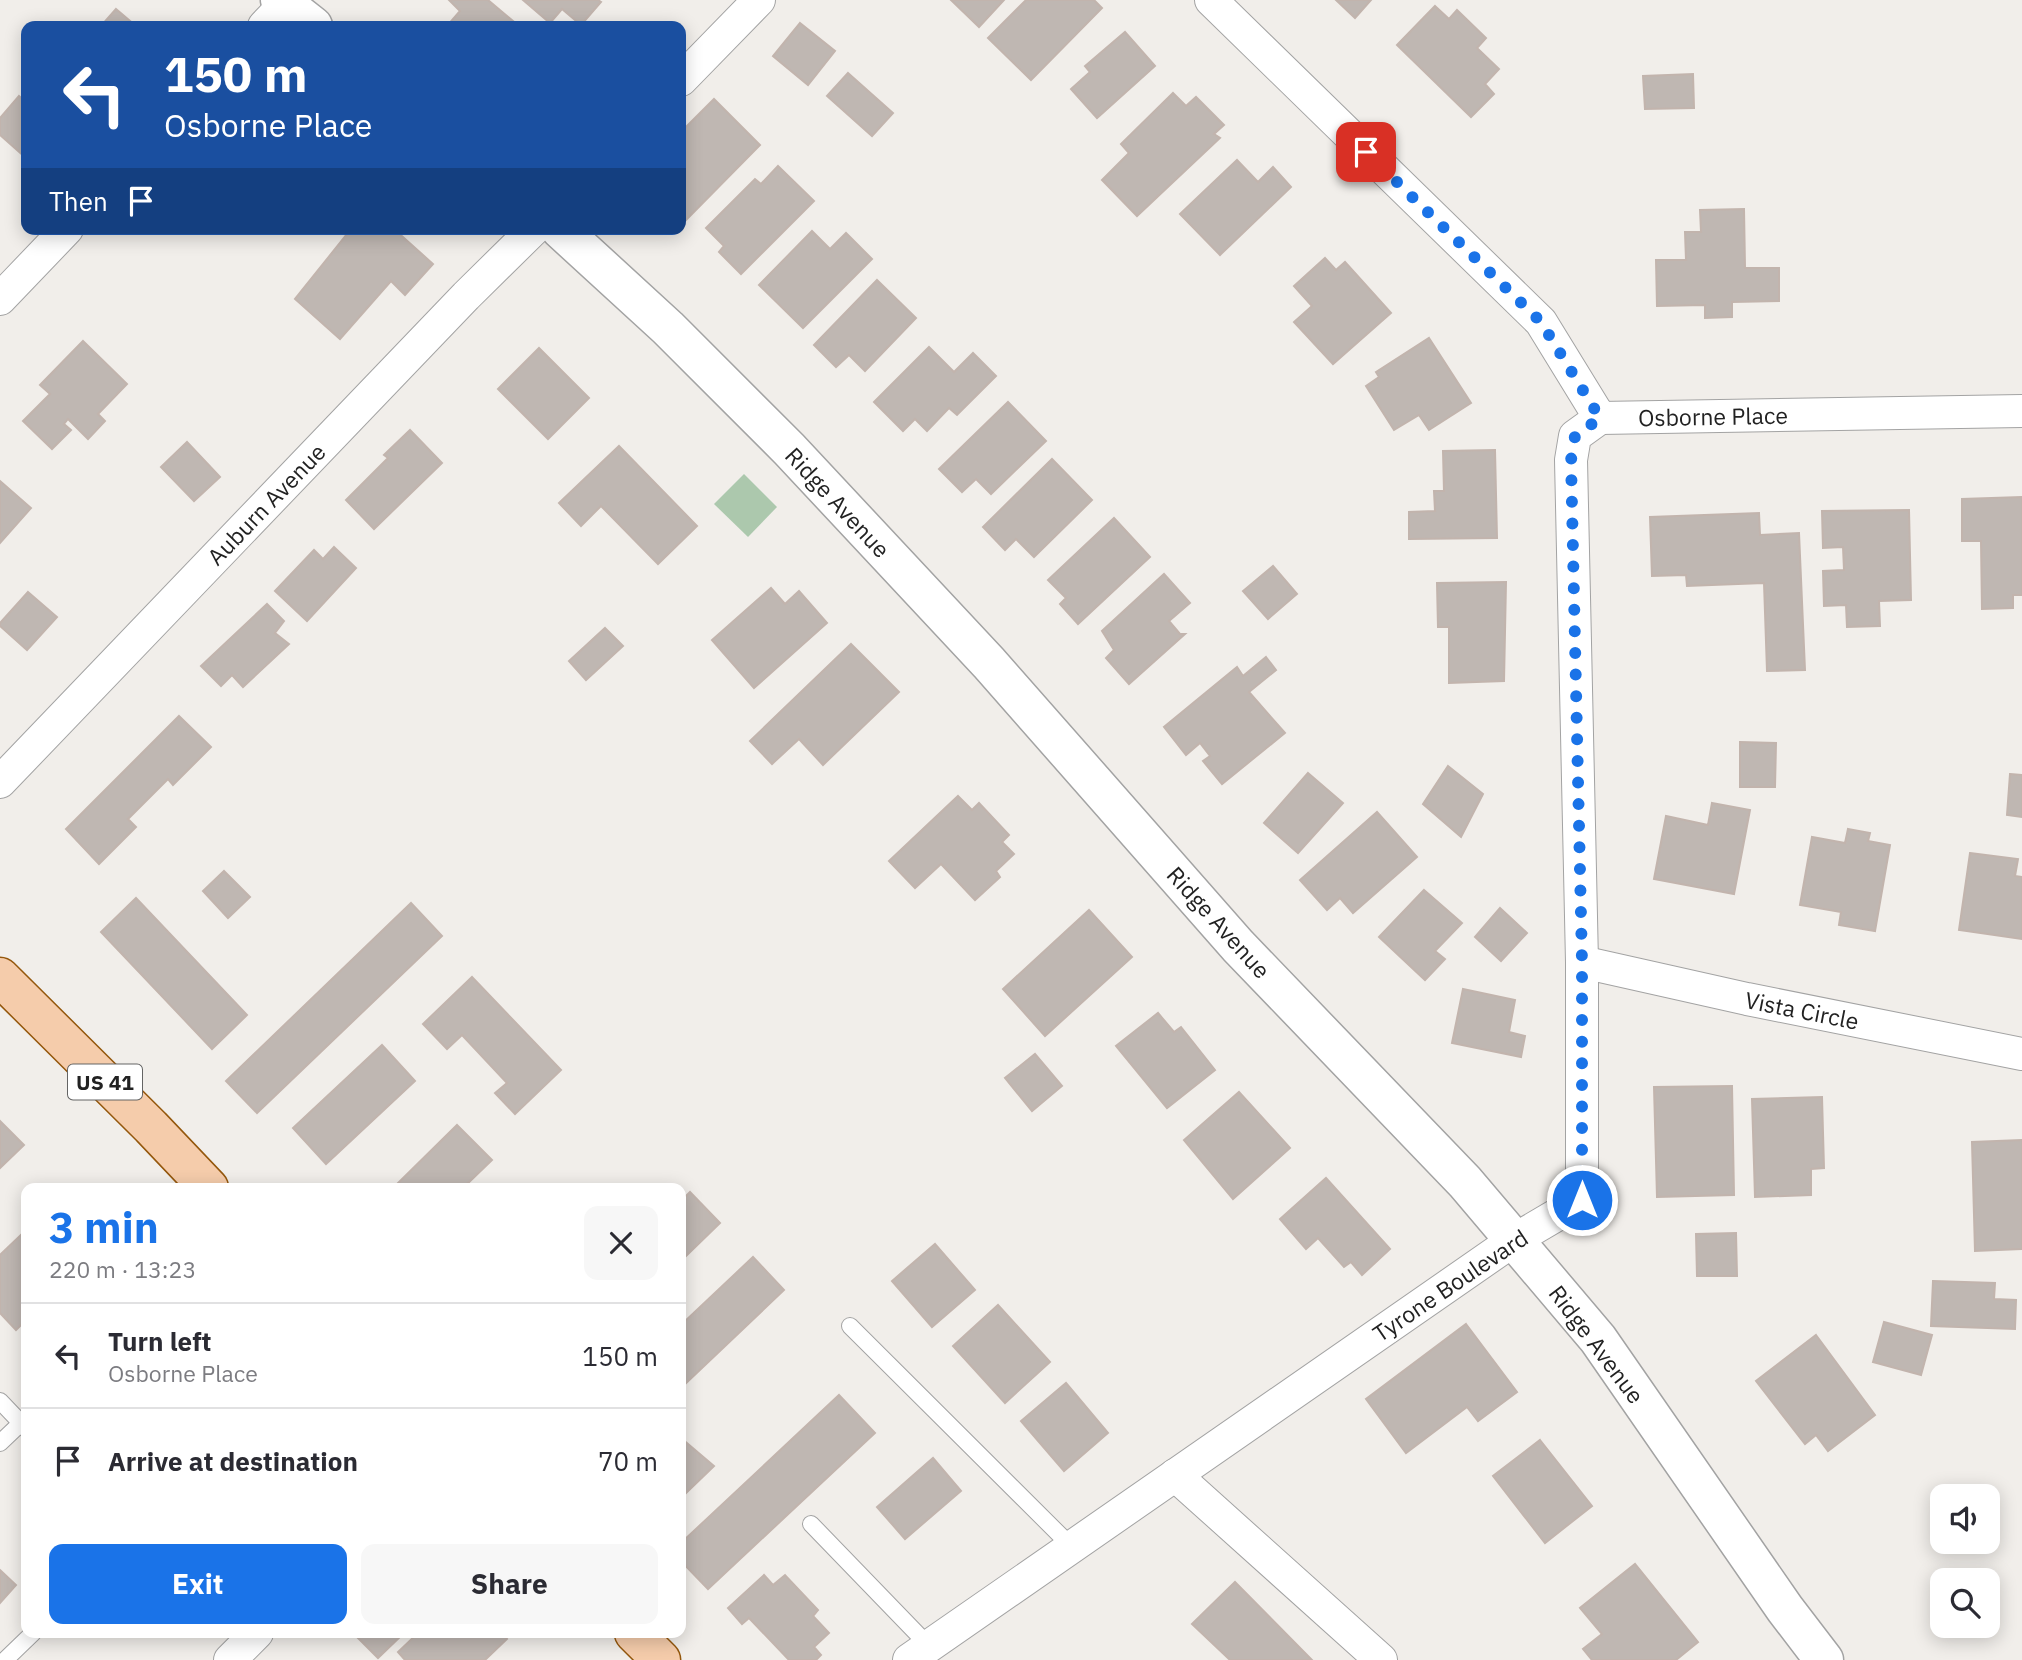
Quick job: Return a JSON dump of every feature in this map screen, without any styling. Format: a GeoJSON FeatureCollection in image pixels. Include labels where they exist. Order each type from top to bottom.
{"type":"FeatureCollection","features":[{"type":"Feature","properties":{"kind":"main road","name":"US 41"},"geometry":{"type":"LineString","coordinates":[[0,977],[204,1183]]}},
{"type":"Feature","properties":{"kind":"main road"},"geometry":{"type":"LineString","coordinates":[[639,1638],[660,1660]]}},
{"type":"Feature","properties":{"kind":"street"},"geometry":{"type":"LineString","coordinates":[[686,75],[760,0]]}},
{"type":"Feature","properties":{"kind":"street"},"geometry":{"type":"LineString","coordinates":[[1211,0],[1541,322],[1600,418]]}},
{"type":"Feature","properties":{"kind":"street"},"geometry":{"type":"LineString","coordinates":[[0,299],[61,235]]}},
{"type":"Feature","properties":{"kind":"street","name":"Auburn Avenue"},"geometry":{"type":"LineString","coordinates":[[0,782],[466,296],[528,235]]}},
{"type":"Feature","properties":{"kind":"street","name":"Ridge Avenue"},"geometry":{"type":"LineString","coordinates":[[567,235],[668,328],[799,459],[989,663],[1238,946],[1465,1182],[1598,1339],[1785,1609],[1824,1660]]}},
{"type":"Feature","properties":{"kind":"street","name":"Osborne Place"},"geometry":{"type":"LineString","coordinates":[[1600,418],[2022,411]]}},
{"type":"Feature","properties":{"kind":"street","name":"Tyrone Boulevard"},"geometry":{"type":"LineString","coordinates":[[919,1653],[1514,1240],[1582,1200],[1582,962],[1571,460],[1575,436],[1600,418]]}},
{"type":"Feature","properties":{"kind":"street","name":"Vista Circle"},"geometry":{"type":"LineString","coordinates":[[1582,962],[1747,999],[2022,1054]]}},
{"type":"Feature","properties":{"kind":"street"},"geometry":{"type":"LineString","coordinates":[[1175,1475],[1381,1660]]}},
{"type":"Feature","properties":{"kind":"street"},"geometry":{"type":"LineString","coordinates":[[230,1660],[249,1638]]}},
{"type":"Feature","properties":{"kind":"lane"},"geometry":{"type":"LineString","coordinates":[[850,1326],[1072,1547]]}},
{"type":"Feature","properties":{"kind":"lane"},"geometry":{"type":"LineString","coordinates":[[0,1401],[21,1423]]}},
{"type":"Feature","properties":{"kind":"lane"},"geometry":{"type":"LineString","coordinates":[[0,1443],[21,1428]]}},
{"type":"Feature","properties":{"kind":"lane"},"geometry":{"type":"LineString","coordinates":[[811,1524],[919,1653]]}},
{"type":"Feature","properties":{"kind":"lane"},"geometry":{"type":"LineString","coordinates":[[5,1660],[28,1638]]}},
{"type":"Feature","properties":{"kind":"green space"},"geometry":{"type":"Polygon","coordinates":[[[744,474],[777,507],[748,537],[714,504],[744,474]]]}},
{"type":"Feature","properties":{"kind":"building"},"geometry":{"type":"Polygon","coordinates":[[[449,0],[488,0],[513,21],[451,21],[460,11],[449,0]]]}},
{"type":"Feature","properties":{"kind":"building"},"geometry":{"type":"Polygon","coordinates":[[[523,0],[601,2],[584,21],[576,21],[562,9],[552,21],[548,21],[523,0]]]}},
{"type":"Feature","properties":{"kind":"building"},"geometry":{"type":"Polygon","coordinates":[[[951,0],[1004,0],[979,27],[951,0]]]}},
{"type":"Feature","properties":{"kind":"building"},"geometry":{"type":"Polygon","coordinates":[[[1026,0],[1094,0],[1102,8],[1031,80],[988,38],[1026,0]]]}},
{"type":"Feature","properties":{"kind":"building"},"geometry":{"type":"Polygon","coordinates":[[[1336,0],[1371,0],[1355,18],[1336,0]]]}},
{"type":"Feature","properties":{"kind":"building"},"geometry":{"type":"Polygon","coordinates":[[[1435,6],[1449,19],[1457,10],[1486,38],[1477,48],[1499,69],[1485,84],[1494,94],[1471,117],[1397,45],[1435,6]]]}},
{"type":"Feature","properties":{"kind":"building"},"geometry":{"type":"Polygon","coordinates":[[[116,9],[130,21],[105,21],[116,9]]]}},
{"type":"Feature","properties":{"kind":"building"},"geometry":{"type":"Polygon","coordinates":[[[800,23],[835,51],[808,85],[773,56],[800,23]]]}},
{"type":"Feature","properties":{"kind":"building"},"geometry":{"type":"Polygon","coordinates":[[[1125,32],[1155,66],[1097,118],[1071,89],[1090,72],[1085,66],[1125,32]]]}},
{"type":"Feature","properties":{"kind":"building"},"geometry":{"type":"Polygon","coordinates":[[[848,73],[893,113],[872,136],[827,96],[848,73]]]}},
{"type":"Feature","properties":{"kind":"building"},"geometry":{"type":"Polygon","coordinates":[[[1693,74],[1694,108],[1645,109],[1643,76],[1693,74]]]}},
{"type":"Feature","properties":{"kind":"building"},"geometry":{"type":"Polygon","coordinates":[[[1173,93],[1186,106],[1196,97],[1224,125],[1214,134],[1220,138],[1137,216],[1102,180],[1129,153],[1121,144],[1173,93]]]}},
{"type":"Feature","properties":{"kind":"building"},"geometry":{"type":"Polygon","coordinates":[[[19,96],[21,98],[21,154],[0,135],[0,118],[19,96]]]}},
{"type":"Feature","properties":{"kind":"building"},"geometry":{"type":"Polygon","coordinates":[[[714,99],[760,145],[686,220],[686,127],[714,99]]]}},
{"type":"Feature","properties":{"kind":"building"},"geometry":{"type":"Polygon","coordinates":[[[1237,160],[1258,182],[1273,167],[1291,187],[1220,255],[1180,214],[1237,160]]]}},
{"type":"Feature","properties":{"kind":"building"},"geometry":{"type":"Polygon","coordinates":[[[778,166],[814,201],[741,274],[719,252],[724,246],[706,228],[755,179],[761,184],[778,166]]]}},
{"type":"Feature","properties":{"kind":"building"},"geometry":{"type":"Polygon","coordinates":[[[1744,209],[1745,268],[1779,268],[1779,301],[1732,302],[1732,317],[1705,318],[1705,305],[1657,306],[1656,260],[1686,260],[1685,232],[1701,232],[1700,210],[1744,209]]]}},
{"type":"Feature","properties":{"kind":"building"},"geometry":{"type":"Polygon","coordinates":[[[812,231],[830,249],[846,233],[872,259],[803,328],[759,285],[812,231]]]}},
{"type":"Feature","properties":{"kind":"building"},"geometry":{"type":"Polygon","coordinates":[[[346,235],[401,235],[433,264],[405,295],[391,281],[340,339],[295,299],[346,235]]]}},
{"type":"Feature","properties":{"kind":"building"},"geometry":{"type":"Polygon","coordinates":[[[1325,258],[1336,270],[1345,262],[1391,313],[1333,364],[1294,322],[1312,306],[1294,286],[1325,258]]]}},
{"type":"Feature","properties":{"kind":"building"},"geometry":{"type":"Polygon","coordinates":[[[877,280],[916,318],[865,371],[849,355],[836,367],[814,345],[877,280]]]}},
{"type":"Feature","properties":{"kind":"building"},"geometry":{"type":"Polygon","coordinates":[[[1429,338],[1471,403],[1429,430],[1419,415],[1394,430],[1366,386],[1379,377],[1376,372],[1429,338]]]}},
{"type":"Feature","properties":{"kind":"building"},"geometry":{"type":"Polygon","coordinates":[[[83,341],[127,384],[98,414],[105,421],[88,439],[68,419],[64,424],[71,430],[52,449],[23,421],[50,394],[40,385],[83,341]]]}},
{"type":"Feature","properties":{"kind":"building"},"geometry":{"type":"Polygon","coordinates":[[[929,347],[954,372],[973,353],[996,376],[957,415],[949,408],[927,431],[915,419],[903,431],[874,402],[929,347]]]}},
{"type":"Feature","properties":{"kind":"building"},"geometry":{"type":"Polygon","coordinates":[[[539,348],[589,398],[548,439],[498,389],[539,348]]]}},
{"type":"Feature","properties":{"kind":"building"},"geometry":{"type":"Polygon","coordinates":[[[1008,402],[1046,441],[991,494],[976,479],[962,492],[939,469],[1008,402]]]}},
{"type":"Feature","properties":{"kind":"building"},"geometry":{"type":"Polygon","coordinates":[[[410,430],[442,463],[374,529],[346,500],[388,458],[384,455],[410,430]]]}},
{"type":"Feature","properties":{"kind":"building"},"geometry":{"type":"Polygon","coordinates":[[[187,442],[220,477],[194,501],[161,467],[187,442]]]}},
{"type":"Feature","properties":{"kind":"building"},"geometry":{"type":"Polygon","coordinates":[[[619,446],[697,526],[658,564],[601,506],[581,526],[559,503],[619,446]]]}},
{"type":"Feature","properties":{"kind":"building"},"geometry":{"type":"Polygon","coordinates":[[[1495,450],[1497,538],[1409,539],[1409,512],[1435,511],[1434,491],[1444,491],[1443,451],[1495,450]]]}},
{"type":"Feature","properties":{"kind":"building"},"geometry":{"type":"Polygon","coordinates":[[[1052,459],[1092,500],[1034,557],[1016,539],[1005,550],[983,527],[1052,459]]]}},
{"type":"Feature","properties":{"kind":"building"},"geometry":{"type":"Polygon","coordinates":[[[0,481],[31,508],[0,543],[0,481]]]}},
{"type":"Feature","properties":{"kind":"building"},"geometry":{"type":"Polygon","coordinates":[[[2022,497],[2022,595],[2013,595],[2013,608],[1982,609],[1981,541],[1962,541],[1962,499],[2022,497]]]}},
{"type":"Feature","properties":{"kind":"building"},"geometry":{"type":"Polygon","coordinates":[[[1909,510],[1911,600],[1879,601],[1880,626],[1847,627],[1846,605],[1824,606],[1823,571],[1844,570],[1843,547],[1823,548],[1822,511],[1909,510]]]}},
{"type":"Feature","properties":{"kind":"building"},"geometry":{"type":"Polygon","coordinates":[[[1759,513],[1760,535],[1799,533],[1805,670],[1767,671],[1764,583],[1687,586],[1686,575],[1652,576],[1650,517],[1759,513]]]}},
{"type":"Feature","properties":{"kind":"building"},"geometry":{"type":"Polygon","coordinates":[[[1114,518],[1150,557],[1078,624],[1060,604],[1066,598],[1048,580],[1114,518]]]}},
{"type":"Feature","properties":{"kind":"building"},"geometry":{"type":"Polygon","coordinates":[[[334,547],[356,568],[307,621],[275,591],[314,550],[323,559],[334,547]]]}},
{"type":"Feature","properties":{"kind":"building"},"geometry":{"type":"Polygon","coordinates":[[[1273,566],[1297,594],[1268,619],[1243,591],[1273,566]]]}},
{"type":"Feature","properties":{"kind":"building"},"geometry":{"type":"Polygon","coordinates":[[[1164,574],[1190,603],[1169,621],[1180,634],[1185,634],[1129,684],[1106,658],[1114,650],[1102,631],[1164,574]]]}},
{"type":"Feature","properties":{"kind":"building"},"geometry":{"type":"Polygon","coordinates":[[[1506,582],[1504,681],[1449,683],[1449,627],[1438,627],[1437,583],[1506,582]]]}},
{"type":"Feature","properties":{"kind":"building"},"geometry":{"type":"Polygon","coordinates":[[[771,588],[785,604],[799,591],[827,623],[754,688],[712,640],[771,588]]]}},
{"type":"Feature","properties":{"kind":"building"},"geometry":{"type":"Polygon","coordinates":[[[28,592],[57,617],[27,650],[0,626],[0,623],[28,592]]]}},
{"type":"Feature","properties":{"kind":"building"},"geometry":{"type":"Polygon","coordinates":[[[267,604],[284,621],[275,633],[289,644],[243,687],[232,675],[221,686],[201,666],[267,604]]]}},
{"type":"Feature","properties":{"kind":"building"},"geometry":{"type":"Polygon","coordinates":[[[605,628],[623,646],[586,680],[569,661],[605,628]]]}},
{"type":"Feature","properties":{"kind":"building"},"geometry":{"type":"Polygon","coordinates":[[[851,644],[899,692],[823,765],[799,739],[772,764],[750,741],[851,644]]]}},
{"type":"Feature","properties":{"kind":"building"},"geometry":{"type":"Polygon","coordinates":[[[1266,657],[1276,670],[1249,692],[1285,733],[1222,784],[1203,761],[1210,756],[1200,743],[1186,755],[1164,727],[1237,667],[1243,676],[1266,657]]]}},
{"type":"Feature","properties":{"kind":"building"},"geometry":{"type":"Polygon","coordinates":[[[179,716],[211,747],[173,785],[168,779],[128,819],[136,827],[99,864],[66,829],[179,716]]]}},
{"type":"Feature","properties":{"kind":"building"},"geometry":{"type":"Polygon","coordinates":[[[1740,742],[1776,743],[1775,787],[1740,787],[1740,742]]]}},
{"type":"Feature","properties":{"kind":"building"},"geometry":{"type":"Polygon","coordinates":[[[1448,766],[1483,794],[1461,837],[1423,804],[1448,766]]]}},
{"type":"Feature","properties":{"kind":"building"},"geometry":{"type":"Polygon","coordinates":[[[1308,773],[1343,803],[1298,853],[1264,823],[1308,773]]]}},
{"type":"Feature","properties":{"kind":"building"},"geometry":{"type":"Polygon","coordinates":[[[2010,774],[2022,775],[2022,817],[2007,815],[2010,774]]]}},
{"type":"Feature","properties":{"kind":"building"},"geometry":{"type":"Polygon","coordinates":[[[958,796],[972,810],[979,803],[1009,835],[1002,842],[1014,854],[996,871],[1000,877],[975,900],[941,864],[915,888],[889,861],[958,796]]]}},
{"type":"Feature","properties":{"kind":"building"},"geometry":{"type":"Polygon","coordinates":[[[1712,803],[1750,810],[1734,894],[1654,879],[1666,816],[1708,825],[1712,803]]]}},
{"type":"Feature","properties":{"kind":"building"},"geometry":{"type":"Polygon","coordinates":[[[1377,812],[1417,857],[1353,913],[1340,898],[1327,910],[1300,880],[1377,812]]]}},
{"type":"Feature","properties":{"kind":"building"},"geometry":{"type":"Polygon","coordinates":[[[1848,829],[1870,833],[1868,841],[1890,845],[1875,931],[1839,925],[1841,912],[1800,905],[1812,837],[1845,843],[1848,829]]]}},
{"type":"Feature","properties":{"kind":"building"},"geometry":{"type":"Polygon","coordinates":[[[1970,853],[2018,859],[2015,876],[2022,877],[2022,939],[1959,930],[1970,853]]]}},
{"type":"Feature","properties":{"kind":"building"},"geometry":{"type":"Polygon","coordinates":[[[224,871],[250,897],[228,918],[203,891],[224,871]]]}},
{"type":"Feature","properties":{"kind":"building"},"geometry":{"type":"Polygon","coordinates":[[[1424,890],[1462,923],[1435,951],[1445,959],[1425,980],[1379,937],[1424,890]]]}},
{"type":"Feature","properties":{"kind":"building"},"geometry":{"type":"Polygon","coordinates":[[[136,898],[247,1015],[212,1049],[101,932],[136,898]]]}},
{"type":"Feature","properties":{"kind":"building"},"geometry":{"type":"Polygon","coordinates":[[[411,903],[442,936],[257,1113],[226,1081],[411,903]]]}},
{"type":"Feature","properties":{"kind":"building"},"geometry":{"type":"Polygon","coordinates":[[[1500,908],[1527,933],[1501,961],[1475,937],[1500,908]]]}},
{"type":"Feature","properties":{"kind":"building"},"geometry":{"type":"Polygon","coordinates":[[[1089,910],[1132,957],[1045,1036],[1003,989],[1089,910]]]}},
{"type":"Feature","properties":{"kind":"building"},"geometry":{"type":"Polygon","coordinates":[[[472,977],[561,1070],[515,1114],[495,1093],[507,1083],[462,1035],[447,1049],[423,1024],[472,977]]]}},
{"type":"Feature","properties":{"kind":"building"},"geometry":{"type":"Polygon","coordinates":[[[1463,989],[1515,1000],[1509,1032],[1525,1036],[1521,1057],[1452,1043],[1463,989]]]}},
{"type":"Feature","properties":{"kind":"building"},"geometry":{"type":"Polygon","coordinates":[[[1158,1013],[1174,1032],[1181,1027],[1215,1070],[1167,1108],[1116,1046],[1158,1013]]]}},
{"type":"Feature","properties":{"kind":"building"},"geometry":{"type":"Polygon","coordinates":[[[382,1045],[415,1081],[326,1164],[293,1128],[382,1045]]]}},
{"type":"Feature","properties":{"kind":"building"},"geometry":{"type":"Polygon","coordinates":[[[1035,1054],[1062,1086],[1032,1111],[1005,1078],[1035,1054]]]}},
{"type":"Feature","properties":{"kind":"building"},"geometry":{"type":"Polygon","coordinates":[[[1732,1086],[1734,1195],[1657,1197],[1654,1087],[1732,1086]]]}},
{"type":"Feature","properties":{"kind":"building"},"geometry":{"type":"Polygon","coordinates":[[[1239,1092],[1290,1148],[1233,1199],[1184,1140],[1239,1092]]]}},
{"type":"Feature","properties":{"kind":"building"},"geometry":{"type":"Polygon","coordinates":[[[1822,1097],[1824,1168],[1811,1169],[1811,1195],[1755,1197],[1752,1099],[1822,1097]]]}},
{"type":"Feature","properties":{"kind":"building"},"geometry":{"type":"Polygon","coordinates":[[[0,1121],[24,1145],[0,1168],[0,1121]]]}},
{"type":"Feature","properties":{"kind":"building"},"geometry":{"type":"Polygon","coordinates":[[[457,1125],[492,1160],[468,1183],[398,1183],[457,1125]]]}},
{"type":"Feature","properties":{"kind":"building"},"geometry":{"type":"Polygon","coordinates":[[[2022,1140],[2022,1249],[1975,1251],[1972,1142],[2022,1140]]]}},
{"type":"Feature","properties":{"kind":"building"},"geometry":{"type":"Polygon","coordinates":[[[1326,1178],[1390,1249],[1362,1275],[1351,1262],[1344,1267],[1318,1238],[1306,1249],[1280,1219],[1326,1178]]]}},
{"type":"Feature","properties":{"kind":"building"},"geometry":{"type":"Polygon","coordinates":[[[690,1192],[720,1223],[686,1256],[686,1196],[690,1192]]]}},
{"type":"Feature","properties":{"kind":"building"},"geometry":{"type":"Polygon","coordinates":[[[1736,1233],[1737,1276],[1697,1276],[1696,1234],[1736,1233]]]}},
{"type":"Feature","properties":{"kind":"building"},"geometry":{"type":"Polygon","coordinates":[[[21,1235],[21,1325],[16,1330],[0,1313],[0,1255],[21,1235]]]}},
{"type":"Feature","properties":{"kind":"building"},"geometry":{"type":"Polygon","coordinates":[[[935,1244],[975,1290],[932,1327],[892,1281],[935,1244]]]}},
{"type":"Feature","properties":{"kind":"building"},"geometry":{"type":"Polygon","coordinates":[[[753,1257],[784,1290],[686,1383],[686,1320],[753,1257]]]}},
{"type":"Feature","properties":{"kind":"building"},"geometry":{"type":"Polygon","coordinates":[[[1933,1281],[1995,1283],[1994,1299],[2016,1300],[2015,1329],[1931,1326],[1933,1281]]]}},
{"type":"Feature","properties":{"kind":"building"},"geometry":{"type":"Polygon","coordinates":[[[998,1305],[1050,1362],[1005,1403],[953,1346],[998,1305]]]}},
{"type":"Feature","properties":{"kind":"building"},"geometry":{"type":"Polygon","coordinates":[[[1884,1322],[1932,1335],[1921,1375],[1873,1362],[1884,1322]]]}},
{"type":"Feature","properties":{"kind":"building"},"geometry":{"type":"Polygon","coordinates":[[[1466,1324],[1517,1392],[1478,1421],[1467,1407],[1406,1453],[1366,1399],[1466,1324]]]}},
{"type":"Feature","properties":{"kind":"building"},"geometry":{"type":"Polygon","coordinates":[[[1816,1335],[1875,1415],[1828,1451],[1816,1435],[1805,1444],[1756,1381],[1816,1335]]]}},
{"type":"Feature","properties":{"kind":"building"},"geometry":{"type":"Polygon","coordinates":[[[1066,1383],[1108,1433],[1064,1471],[1021,1421],[1066,1383]]]}},
{"type":"Feature","properties":{"kind":"building"},"geometry":{"type":"Polygon","coordinates":[[[839,1395],[875,1433],[708,1589],[686,1566],[686,1538],[839,1395]]]}},
{"type":"Feature","properties":{"kind":"building"},"geometry":{"type":"Polygon","coordinates":[[[1540,1440],[1592,1506],[1545,1543],[1493,1476],[1540,1440]]]}},
{"type":"Feature","properties":{"kind":"building"},"geometry":{"type":"Polygon","coordinates":[[[686,1442],[714,1466],[686,1493],[686,1442]]]}},
{"type":"Feature","properties":{"kind":"building"},"geometry":{"type":"Polygon","coordinates":[[[933,1458],[961,1491],[905,1539],[877,1507],[933,1458]]]}},
{"type":"Feature","properties":{"kind":"building"},"geometry":{"type":"Polygon","coordinates":[[[1635,1564],[1698,1642],[1676,1660],[1592,1660],[1583,1649],[1602,1634],[1580,1608],[1635,1564]]]}},
{"type":"Feature","properties":{"kind":"building"},"geometry":{"type":"Polygon","coordinates":[[[0,1570],[16,1585],[0,1603],[0,1570]]]}},
{"type":"Feature","properties":{"kind":"building"},"geometry":{"type":"Polygon","coordinates":[[[764,1575],[773,1585],[785,1575],[818,1610],[813,1616],[829,1633],[814,1647],[821,1655],[816,1660],[789,1660],[749,1618],[742,1624],[728,1608],[764,1575]]]}},
{"type":"Feature","properties":{"kind":"building"},"geometry":{"type":"Polygon","coordinates":[[[1235,1582],[1312,1660],[1230,1660],[1192,1624],[1235,1582]]]}},
{"type":"Feature","properties":{"kind":"building"},"geometry":{"type":"Polygon","coordinates":[[[358,1638],[399,1638],[378,1658],[358,1638]]]}},
{"type":"Feature","properties":{"kind":"building"},"geometry":{"type":"Polygon","coordinates":[[[413,1638],[507,1639],[485,1660],[405,1660],[398,1652],[413,1638]]]}},
{"type":"Feature","properties":{"kind":"route"},"geometry":{"type":"LineString","coordinates":[[1366,152],[1541,322],[1600,418],[1575,436],[1571,460],[1582,962],[1582,1200]]}}]}
